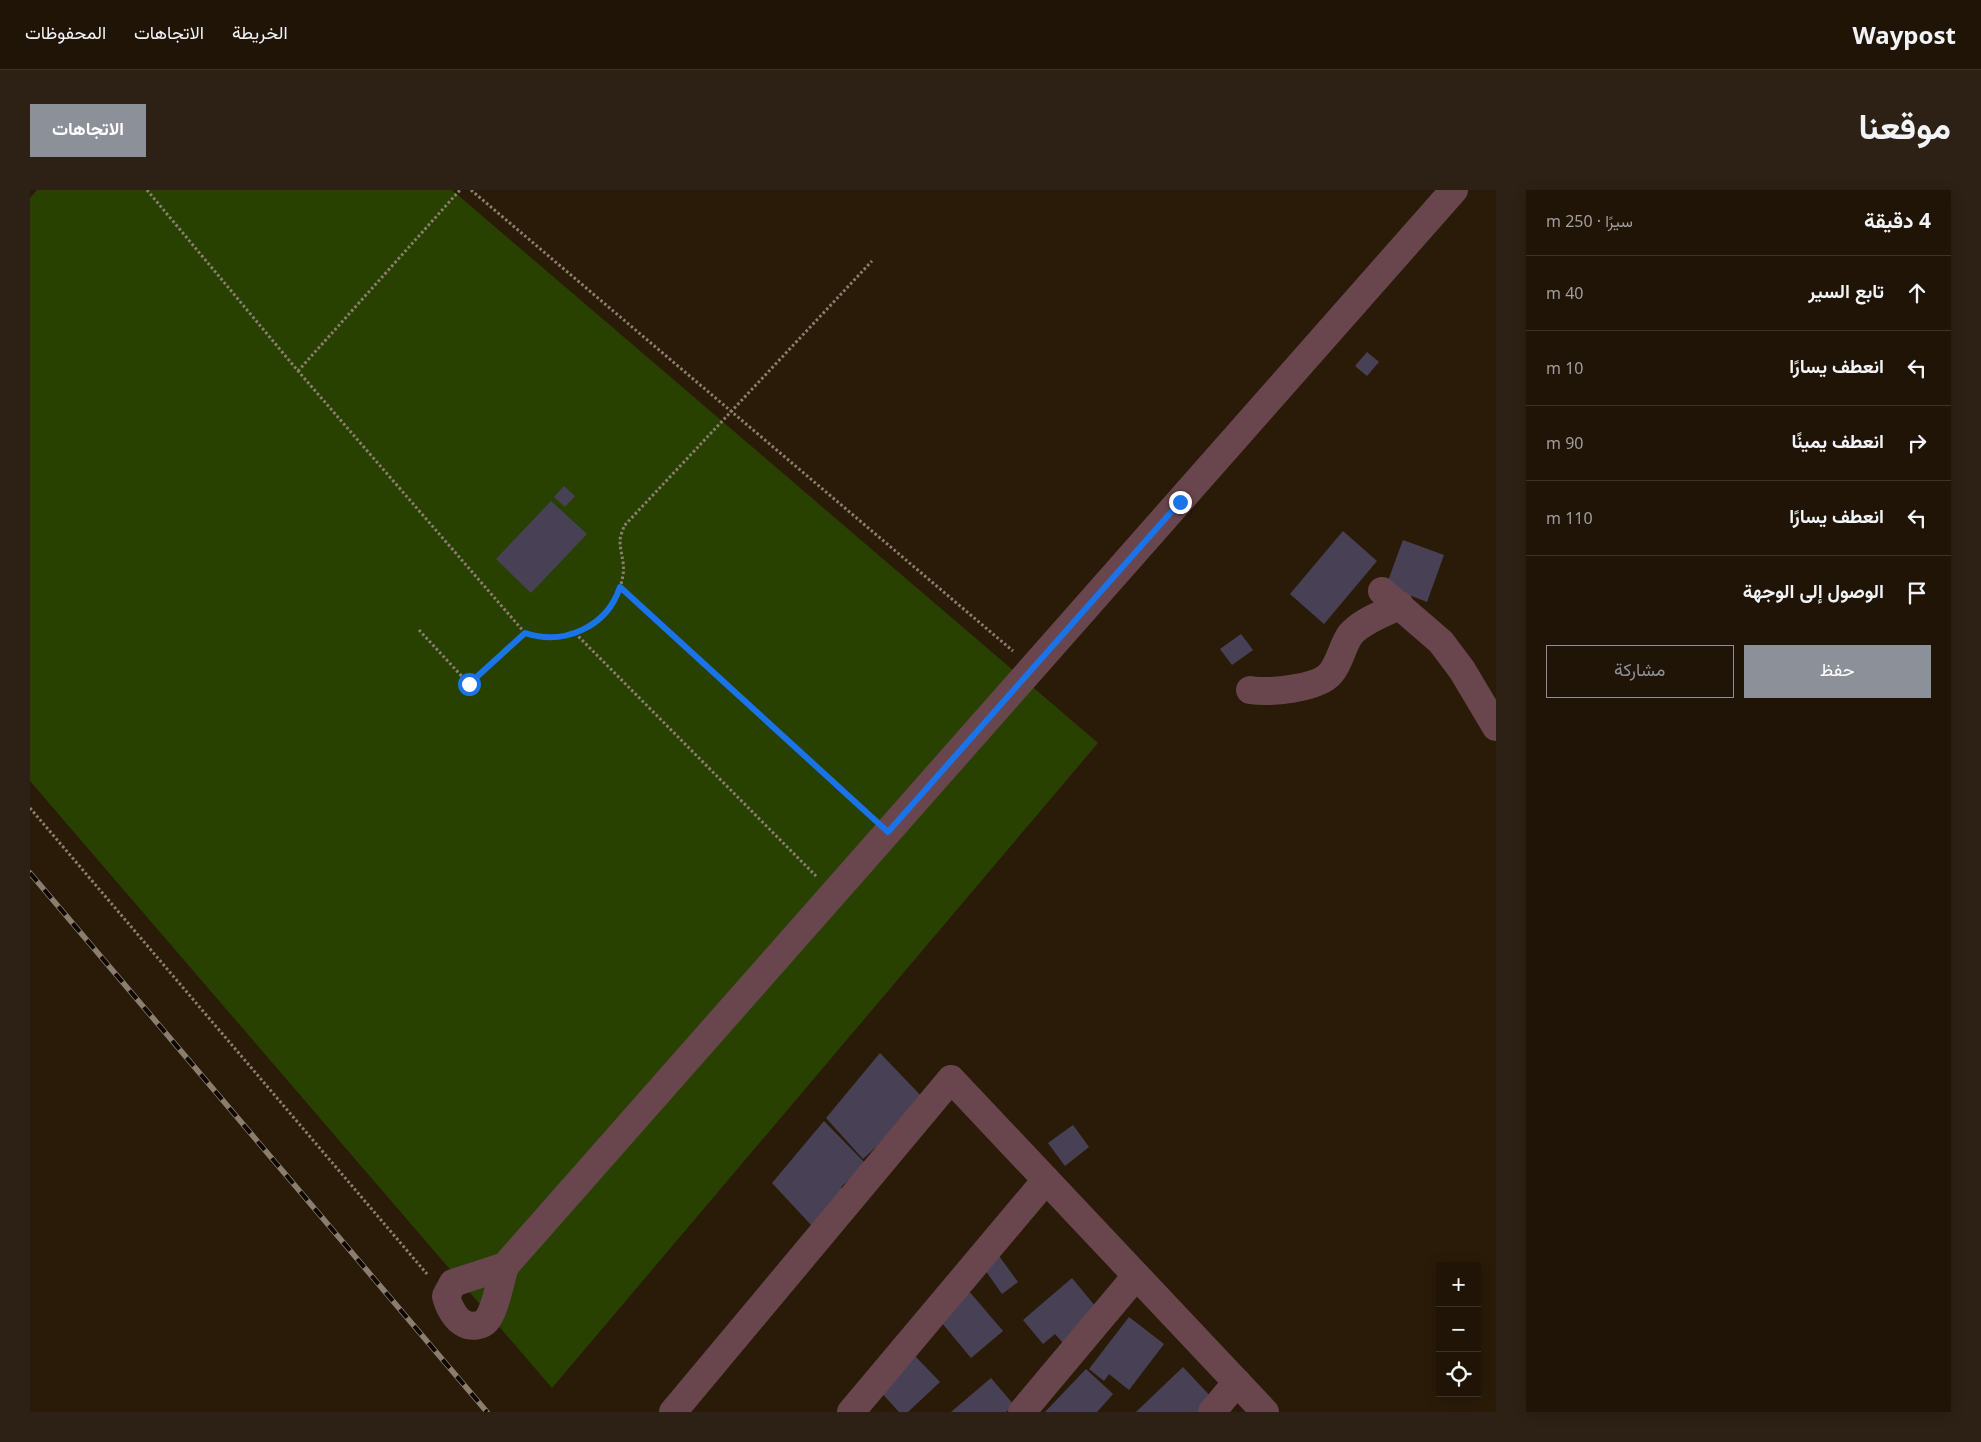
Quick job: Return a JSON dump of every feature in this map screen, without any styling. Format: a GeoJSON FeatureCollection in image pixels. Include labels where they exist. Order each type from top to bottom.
{"type":"FeatureCollection","features":[{"type":"Feature","properties":{"kind":"street"},"geometry":{"type":"LineString","coordinates":[[505,1266],[453,1283],[446,1296],[457,1319],[464,1324],[480,1325],[486,1322],[490,1316],[505,1266],[1454,190]]}},
{"type":"Feature","properties":{"kind":"street"},"geometry":{"type":"LineString","coordinates":[[1250,690],[1276,692],[1324,679],[1334,668],[1345,644],[1357,628],[1391,598],[1441,642],[1453,656],[1496,727]]}},
{"type":"Feature","properties":{"kind":"street"},"geometry":{"type":"LineString","coordinates":[[673,1412],[951,1079],[1265,1412]]}},
{"type":"Feature","properties":{"kind":"street"},"geometry":{"type":"LineString","coordinates":[[851,1412],[1046,1180]]}},
{"type":"Feature","properties":{"kind":"street"},"geometry":{"type":"LineString","coordinates":[[1022,1412],[1136,1276]]}},
{"type":"Feature","properties":{"kind":"street"},"geometry":{"type":"LineString","coordinates":[[1212,1412],[1237,1382]]}},
{"type":"Feature","properties":{"kind":"path"},"geometry":{"type":"LineString","coordinates":[[147,190],[298,371],[525,633],[537,637],[561,637],[575,633],[584,630],[603,616],[616,597],[623,575],[623,552],[620,540],[624,526],[872,261]]}},
{"type":"Feature","properties":{"kind":"path"},"geometry":{"type":"LineString","coordinates":[[298,371],[460,190]]}},
{"type":"Feature","properties":{"kind":"path"},"geometry":{"type":"LineString","coordinates":[[471,190],[1033,668]]}},
{"type":"Feature","properties":{"kind":"path"},"geometry":{"type":"LineString","coordinates":[[620,587],[888,832]]}},
{"type":"Feature","properties":{"kind":"path"},"geometry":{"type":"LineString","coordinates":[[419,630],[469,684],[525,633]]}},
{"type":"Feature","properties":{"kind":"path"},"geometry":{"type":"LineString","coordinates":[[575,633],[834,894]]}},
{"type":"Feature","properties":{"kind":"path"},"geometry":{"type":"LineString","coordinates":[[30,808],[446,1296]]}},
{"type":"Feature","properties":{"kind":"green space"},"geometry":{"type":"Polygon","coordinates":[[[37,190],[452,190],[1098,743],[552,1388],[30,781],[30,198],[37,190]]]}},
{"type":"Feature","properties":{"kind":"building"},"geometry":{"type":"Polygon","coordinates":[[[1367,352],[1379,362],[1367,376],[1355,366],[1367,352]]]}},
{"type":"Feature","properties":{"kind":"building"},"geometry":{"type":"Polygon","coordinates":[[[564,486],[575,496],[565,507],[554,497],[564,486]]]}},
{"type":"Feature","properties":{"kind":"building"},"geometry":{"type":"Polygon","coordinates":[[[551,501],[587,534],[531,593],[496,559],[551,501]]]}},
{"type":"Feature","properties":{"kind":"building"},"geometry":{"type":"Polygon","coordinates":[[[1343,531],[1377,561],[1324,624],[1290,594],[1343,531]]]}},
{"type":"Feature","properties":{"kind":"building"},"geometry":{"type":"Polygon","coordinates":[[[1403,540],[1444,555],[1427,602],[1386,586],[1403,540]]]}},
{"type":"Feature","properties":{"kind":"building"},"geometry":{"type":"Polygon","coordinates":[[[1241,634],[1253,650],[1232,665],[1220,649],[1241,634]]]}},
{"type":"Feature","properties":{"kind":"building"},"geometry":{"type":"Polygon","coordinates":[[[880,1053],[926,1101],[863,1159],[826,1118],[880,1053]]]}},
{"type":"Feature","properties":{"kind":"building"},"geometry":{"type":"Polygon","coordinates":[[[824,1121],[866,1164],[841,1187],[846,1193],[812,1226],[772,1183],[824,1121]]]}},
{"type":"Feature","properties":{"kind":"building"},"geometry":{"type":"Polygon","coordinates":[[[1073,1125],[1089,1147],[1065,1166],[1048,1143],[1073,1125]]]}},
{"type":"Feature","properties":{"kind":"building"},"geometry":{"type":"Polygon","coordinates":[[[999,1256],[1018,1282],[1002,1294],[983,1267],[999,1256]]]}},
{"type":"Feature","properties":{"kind":"building"},"geometry":{"type":"Polygon","coordinates":[[[1072,1278],[1100,1312],[1063,1343],[1055,1334],[1043,1344],[1023,1320],[1072,1278]]]}},
{"type":"Feature","properties":{"kind":"building"},"geometry":{"type":"Polygon","coordinates":[[[968,1290],[1003,1331],[971,1358],[937,1317],[968,1290]]]}},
{"type":"Feature","properties":{"kind":"building"},"geometry":{"type":"Polygon","coordinates":[[[1129,1317],[1164,1344],[1129,1390],[1109,1374],[1104,1381],[1089,1369],[1129,1317]]]}},
{"type":"Feature","properties":{"kind":"building"},"geometry":{"type":"Polygon","coordinates":[[[915,1356],[940,1382],[908,1412],[899,1412],[879,1390],[915,1356]]]}},
{"type":"Feature","properties":{"kind":"building"},"geometry":{"type":"Polygon","coordinates":[[[1183,1367],[1213,1399],[1200,1412],[1136,1412],[1183,1367]]]}},
{"type":"Feature","properties":{"kind":"building"},"geometry":{"type":"Polygon","coordinates":[[[1086,1369],[1113,1394],[1097,1412],[1045,1412],[1086,1369]]]}},
{"type":"Feature","properties":{"kind":"building"},"geometry":{"type":"Polygon","coordinates":[[[991,1378],[1014,1405],[1006,1412],[951,1412],[991,1378]]]}},
{"type":"Feature","properties":{"kind":"railway"},"geometry":{"type":"LineString","coordinates":[[30,873],[487,1412]]}},
{"type":"Feature","properties":{"kind":"route"},"geometry":{"type":"LineString","coordinates":[[469,684],[525,633],[537,637],[561,637],[584,630],[603,616],[616,597],[620,587],[888,832],[1180,502]]}}]}
